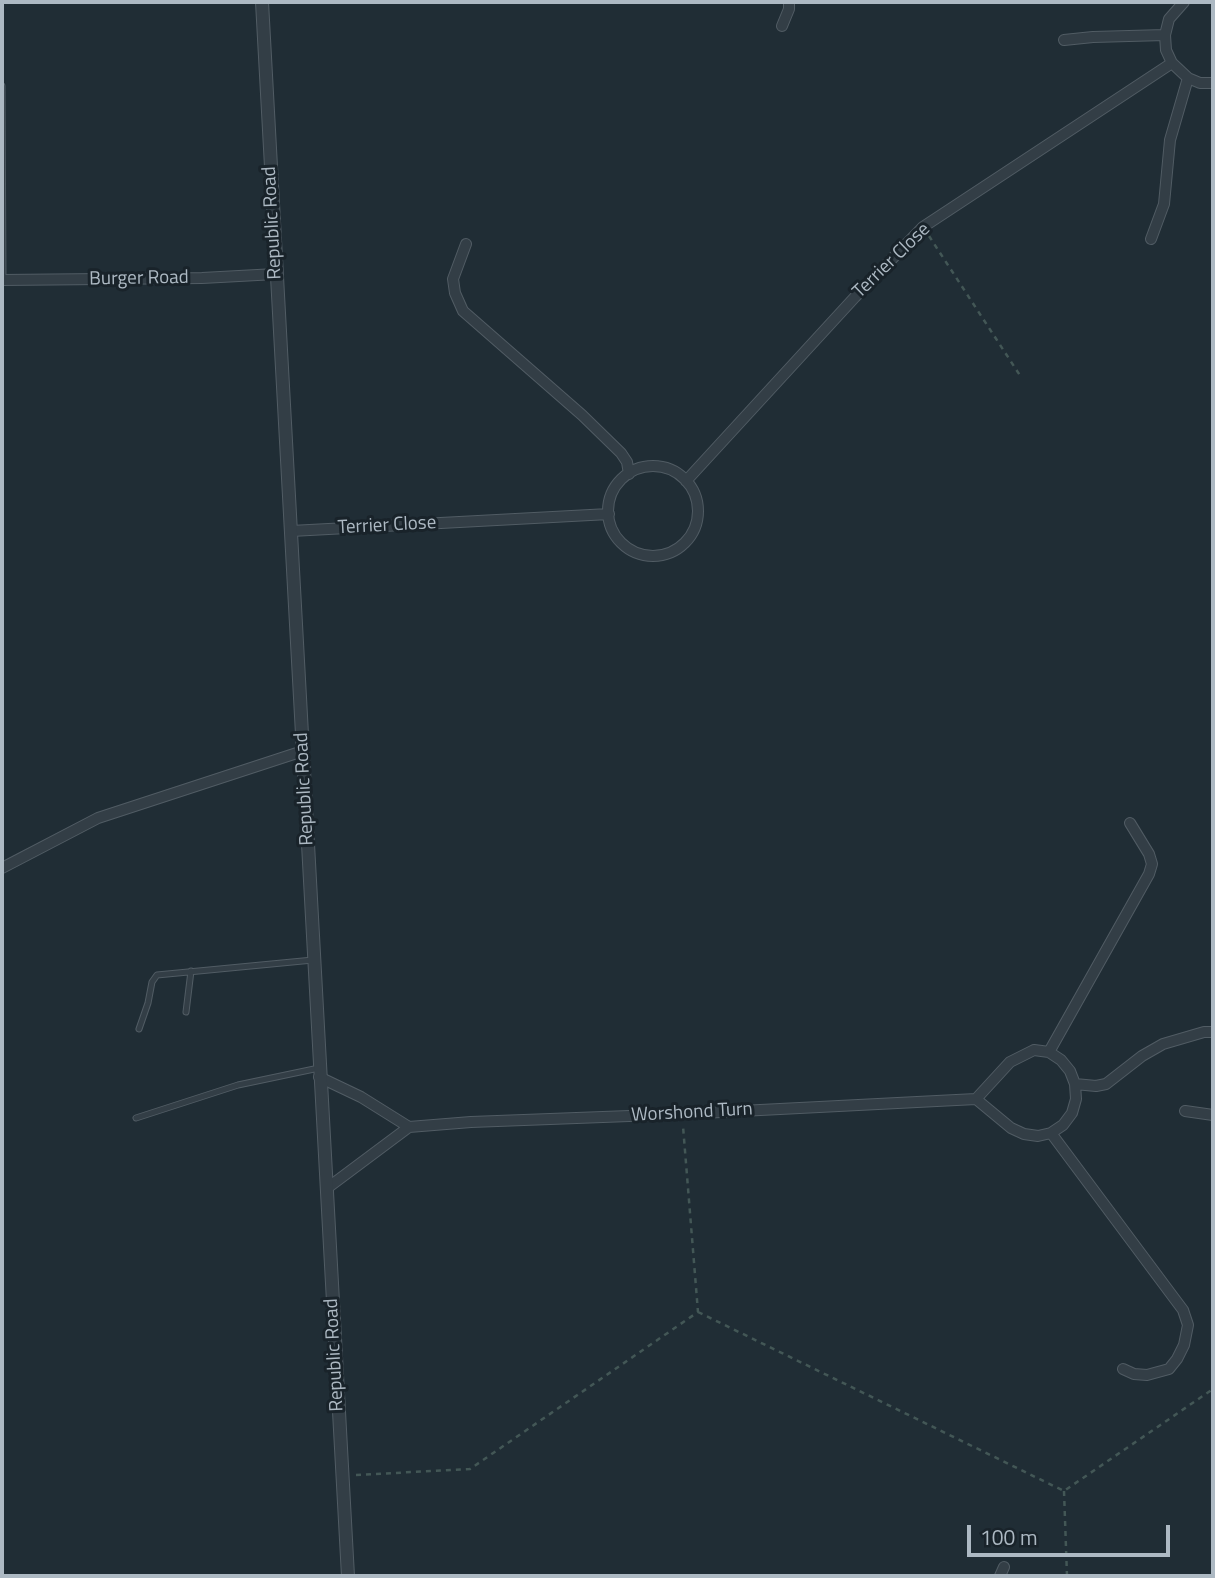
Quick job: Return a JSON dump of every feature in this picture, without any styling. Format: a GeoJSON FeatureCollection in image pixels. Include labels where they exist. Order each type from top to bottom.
{"type":"FeatureCollection","features":[{"type":"Feature","properties":{"kind":"street","name":"Republic Road"},"geometry":{"type":"LineString","coordinates":[[262,2],[348,1576]]}},
{"type":"Feature","properties":{"kind":"street"},"geometry":{"type":"LineString","coordinates":[[782,26],[789,2]]}},
{"type":"Feature","properties":{"kind":"street"},"geometry":{"type":"LineString","coordinates":[[1178,3],[1169,19],[1165,35],[1166,50],[1172,63],[1188,78],[1200,83],[1213,83]]}},
{"type":"Feature","properties":{"kind":"street"},"geometry":{"type":"LineString","coordinates":[[1064,40],[1165,35]]}},
{"type":"Feature","properties":{"kind":"street","name":"Terrier Close"},"geometry":{"type":"LineString","coordinates":[[686,481],[923,227],[1172,63]]}},
{"type":"Feature","properties":{"kind":"street"},"geometry":{"type":"LineString","coordinates":[[1151,239],[1164,204],[1170,140],[1188,78]]}},
{"type":"Feature","properties":{"kind":"street"},"geometry":{"type":"LineString","coordinates":[[466,244],[453,279],[454,293],[463,312],[582,415],[621,453],[627,462],[629,474]]}},
{"type":"Feature","properties":{"kind":"street","name":"Burger Road"},"geometry":{"type":"LineString","coordinates":[[3,280],[202,278],[276,274]]}},
{"type":"Feature","properties":{"kind":"street"},"geometry":{"type":"LineString","coordinates":[[659,467],[674,471],[686,481],[697,502],[697,520],[689,538],[671,553],[647,556],[629,550],[614,532],[609,514],[615,489],[629,474],[643,468],[659,467]]}},
{"type":"Feature","properties":{"kind":"street","name":"Terrier Close"},"geometry":{"type":"LineString","coordinates":[[291,531],[609,514]]}},
{"type":"Feature","properties":{"kind":"street"},"geometry":{"type":"LineString","coordinates":[[2,868],[98,818],[303,751]]}},
{"type":"Feature","properties":{"kind":"street"},"geometry":{"type":"LineString","coordinates":[[1049,1052],[1149,874],[1151,859],[1130,823]]}},
{"type":"Feature","properties":{"kind":"street"},"geometry":{"type":"LineString","coordinates":[[1076,1084],[1106,1084],[1142,1056],[1163,1044],[1204,1032],[1213,1032]]}},
{"type":"Feature","properties":{"kind":"street"},"geometry":{"type":"LineString","coordinates":[[1034,1050],[1049,1052],[1067,1066],[1076,1084],[1072,1113],[1063,1125],[1051,1133],[1038,1136],[1024,1134],[1011,1128],[975,1099],[1001,1071],[1021,1055],[1034,1050]]}},
{"type":"Feature","properties":{"kind":"street"},"geometry":{"type":"LineString","coordinates":[[319,1072],[409,1127],[326,1189]]}},
{"type":"Feature","properties":{"kind":"street","name":"Worshond Turn"},"geometry":{"type":"LineString","coordinates":[[409,1127],[975,1099]]}},
{"type":"Feature","properties":{"kind":"street"},"geometry":{"type":"LineString","coordinates":[[1185,1111],[1213,1115]]}},
{"type":"Feature","properties":{"kind":"street"},"geometry":{"type":"LineString","coordinates":[[1051,1133],[1174,1298],[1188,1325],[1184,1345],[1169,1369],[1147,1375],[1133,1374],[1123,1369]]}},
{"type":"Feature","properties":{"kind":"lane"},"geometry":{"type":"LineString","coordinates":[[2,86],[3,280]]}},
{"type":"Feature","properties":{"kind":"lane"},"geometry":{"type":"LineString","coordinates":[[139,1029],[152,982],[157,975],[263,967],[313,960]]}},
{"type":"Feature","properties":{"kind":"lane"},"geometry":{"type":"LineString","coordinates":[[186,1012],[191,971]]}},
{"type":"Feature","properties":{"kind":"lane"},"geometry":{"type":"LineString","coordinates":[[136,1118],[238,1085],[319,1072]]}},
{"type":"Feature","properties":{"kind":"path"},"geometry":{"type":"LineString","coordinates":[[923,227],[1020,377]]}},
{"type":"Feature","properties":{"kind":"path"},"geometry":{"type":"LineString","coordinates":[[682,1114],[698,1312]]}},
{"type":"Feature","properties":{"kind":"path"},"geometry":{"type":"LineString","coordinates":[[342,1476],[470,1469],[698,1312]]}},
{"type":"Feature","properties":{"kind":"path"},"geometry":{"type":"LineString","coordinates":[[698,1312],[1064,1491]]}},
{"type":"Feature","properties":{"kind":"path"},"geometry":{"type":"LineString","coordinates":[[1064,1491],[1213,1389]]}},
{"type":"Feature","properties":{"kind":"path"},"geometry":{"type":"LineString","coordinates":[[1064,1491],[1067,1576]]}}]}
